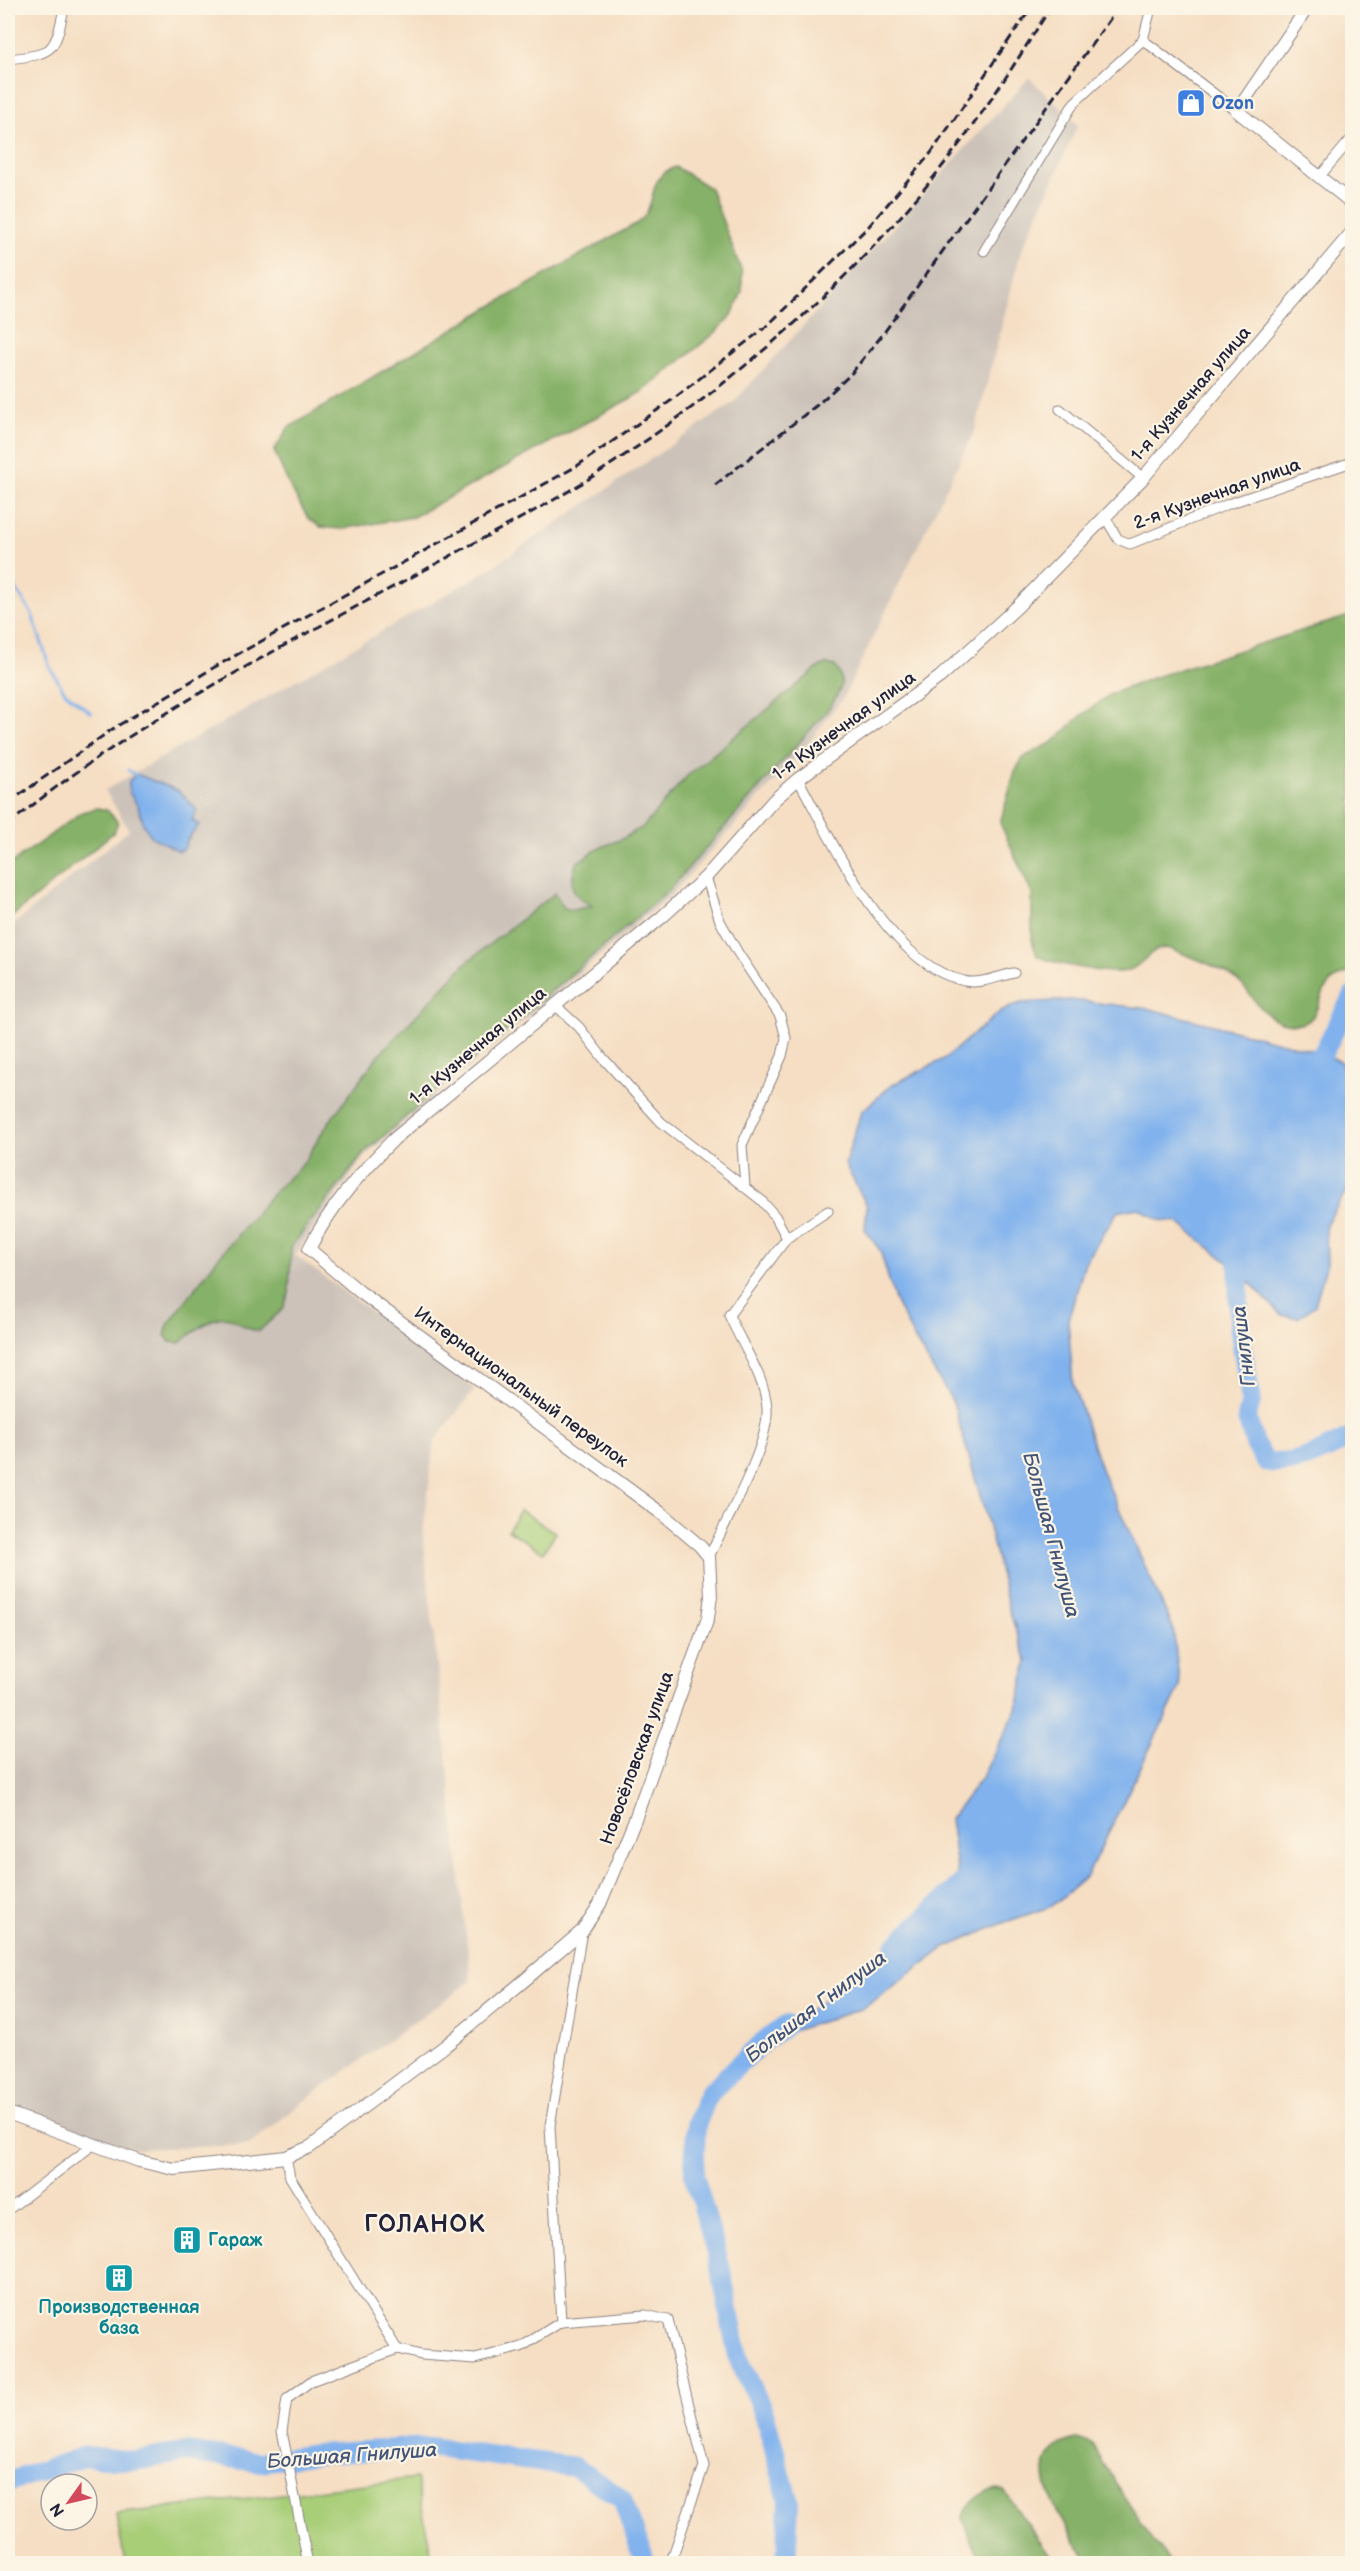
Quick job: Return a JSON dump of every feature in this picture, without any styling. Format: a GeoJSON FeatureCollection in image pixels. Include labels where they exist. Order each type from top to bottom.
{"type":"FeatureCollection","features":[{"type":"Feature","properties":{"kind":"street"},"geometry":{"type":"LineString","coordinates":[[8,59],[44,55],[52,48],[60,30],[64,8]]}},
{"type":"Feature","properties":{"kind":"street"},"geometry":{"type":"LineString","coordinates":[[984,251],[1074,103],[1143,40],[1151,8]]}},
{"type":"Feature","properties":{"kind":"street"},"geometry":{"type":"LineString","coordinates":[[1237,111],[1307,8]]}},
{"type":"Feature","properties":{"kind":"street"},"geometry":{"type":"LineString","coordinates":[[1143,40],[1353,203]]}},
{"type":"Feature","properties":{"kind":"street"},"geometry":{"type":"LineString","coordinates":[[1320,176],[1353,138]]}},
{"type":"Feature","properties":{"kind":"street","name":"1-я Кузнечная улица"},"geometry":{"type":"LineString","coordinates":[[309,1249],[327,1218],[374,1159],[447,1094],[662,917],[706,877],[774,800],[798,779],[902,706],[948,670],[1017,607],[1143,478],[1353,232]]}},
{"type":"Feature","properties":{"kind":"street"},"geometry":{"type":"LineString","coordinates":[[1060,409],[1143,478]]}},
{"type":"Feature","properties":{"kind":"street","name":"2-я Кузнечная улица"},"geometry":{"type":"LineString","coordinates":[[1104,517],[1118,539],[1130,544],[1231,503],[1353,462]]}},
{"type":"Feature","properties":{"kind":"street"},"geometry":{"type":"LineString","coordinates":[[798,779],[852,876],[878,916],[907,946],[930,965],[966,982],[1014,973]]}},
{"type":"Feature","properties":{"kind":"street"},"geometry":{"type":"LineString","coordinates":[[706,877],[720,921],[780,1016],[786,1038],[778,1065],[742,1144],[745,1187]]}},
{"type":"Feature","properties":{"kind":"street"},"geometry":{"type":"LineString","coordinates":[[555,1005],[579,1027],[603,1058],[661,1122],[745,1187],[775,1216],[788,1238]]}},
{"type":"Feature","properties":{"kind":"street","name":"Новосёловская улица"},"geometry":{"type":"LineString","coordinates":[[561,2322],[550,2126],[582,1931],[600,1904],[635,1819],[708,1618],[712,1580],[709,1557],[760,1446],[768,1409],[761,1383],[729,1315],[788,1238],[828,1211]]}},
{"type":"Feature","properties":{"kind":"street","name":"Интернациональный переулок"},"geometry":{"type":"LineString","coordinates":[[309,1249],[360,1292],[662,1513],[700,1546],[709,1557]]}},
{"type":"Feature","properties":{"kind":"street"},"geometry":{"type":"LineString","coordinates":[[8,2113],[140,2161],[174,2169],[286,2157],[310,2147],[445,2046],[582,1931]]}},
{"type":"Feature","properties":{"kind":"street"},"geometry":{"type":"LineString","coordinates":[[8,2210],[93,2145]]}},
{"type":"Feature","properties":{"kind":"street"},"geometry":{"type":"LineString","coordinates":[[286,2157],[290,2177],[397,2349]]}},
{"type":"Feature","properties":{"kind":"street"},"geometry":{"type":"LineString","coordinates":[[308,2564],[282,2431],[287,2399],[311,2381],[397,2349],[421,2355],[475,2359],[521,2347],[561,2322],[645,2315],[668,2320],[704,2466],[670,2564]]}},
{"type":"Feature","properties":{"kind":"shaded area"},"geometry":{"type":"Polygon","coordinates":[[[1029,78],[1078,125],[1021,251],[975,430],[843,698],[801,752],[672,894],[364,1157],[295,1255],[475,1389],[434,1442],[423,1534],[471,1981],[299,2105],[249,2145],[133,2149],[8,2107],[8,929],[129,830],[105,790],[482,574],[733,403],[1029,78]]]}},
{"type":"Feature","properties":{"kind":"green space"},"geometry":{"type":"Polygon","coordinates":[[[676,167],[710,188],[742,272],[742,292],[732,315],[715,333],[642,392],[413,517],[341,529],[320,527],[308,518],[290,487],[274,451],[288,428],[503,299],[634,225],[647,211],[659,178],[676,167]]]}},
{"type":"Feature","properties":{"kind":"green space"},"geometry":{"type":"Polygon","coordinates":[[[1352,615],[1352,971],[1331,981],[1314,1015],[1304,1023],[1297,1024],[1275,1019],[1259,1006],[1233,977],[1170,949],[1158,950],[1133,969],[1118,972],[1082,968],[1037,956],[1032,941],[1032,894],[1000,823],[1015,771],[1024,757],[1053,742],[1083,714],[1111,694],[1155,677],[1352,615]]]}},
{"type":"Feature","properties":{"kind":"green space"},"geometry":{"type":"Polygon","coordinates":[[[827,664],[835,666],[841,678],[841,684],[826,712],[670,889],[365,1152],[291,1247],[289,1293],[283,1309],[259,1331],[223,1317],[202,1326],[179,1343],[170,1342],[165,1335],[168,1325],[214,1263],[275,1191],[303,1164],[327,1125],[378,1056],[467,962],[555,893],[564,908],[573,910],[592,906],[579,898],[573,889],[572,879],[576,863],[599,848],[643,827],[687,776],[819,667],[827,664]]]}},
{"type":"Feature","properties":{"kind":"green space"},"geometry":{"type":"Polygon","coordinates":[[[97,808],[107,810],[118,822],[114,832],[8,920],[8,866],[82,812],[97,808]]]}},
{"type":"Feature","properties":{"kind":"green space"},"geometry":{"type":"Polygon","coordinates":[[[520,1510],[556,1533],[543,1552],[508,1530],[520,1510]]]}},
{"type":"Feature","properties":{"kind":"green space"},"geometry":{"type":"Polygon","coordinates":[[[1076,2439],[1092,2445],[1146,2531],[1171,2563],[1091,2563],[1058,2515],[1045,2477],[1047,2460],[1056,2447],[1076,2439]]]}},
{"type":"Feature","properties":{"kind":"green space"},"geometry":{"type":"Polygon","coordinates":[[[416,2478],[433,2563],[125,2563],[116,2514],[416,2478]]]}},
{"type":"Feature","properties":{"kind":"green space"},"geometry":{"type":"Polygon","coordinates":[[[998,2489],[1004,2491],[1055,2563],[983,2563],[968,2535],[963,2518],[968,2507],[976,2498],[998,2489]]]}},
{"type":"Feature","properties":{"kind":"water"},"geometry":{"type":"Polygon","coordinates":[[[136,774],[179,791],[197,810],[192,820],[199,825],[187,840],[184,849],[179,851],[152,837],[144,826],[138,806],[129,792],[129,781],[136,774]]]}},
{"type":"Feature","properties":{"kind":"water"},"geometry":{"type":"Polygon","coordinates":[[[1072,1000],[1150,1009],[1323,1053],[1341,1062],[1352,1085],[1352,1182],[1326,1224],[1327,1263],[1315,1305],[1298,1318],[1281,1315],[1238,1270],[1177,1222],[1159,1220],[1138,1208],[1117,1212],[1085,1263],[1068,1320],[1073,1384],[1101,1469],[1173,1628],[1180,1687],[1087,1876],[1052,1906],[1003,1923],[945,1948],[864,2008],[765,2040],[821,2002],[939,1908],[958,1877],[950,1819],[982,1777],[1017,1709],[1027,1661],[1009,1610],[988,1523],[953,1402],[915,1340],[895,1300],[880,1250],[865,1230],[867,1206],[845,1164],[861,1112],[892,1085],[944,1059],[1001,1011],[1021,1003],[1072,1000]]]}},
{"type":"Feature","properties":{"kind":"waterway"},"geometry":{"type":"LineString","coordinates":[[8,577],[32,614],[50,668],[65,692],[91,713]]}},
{"type":"Feature","properties":{"kind":"waterway"},"geometry":{"type":"LineString","coordinates":[[128,770],[136,775]]}},
{"type":"Feature","properties":{"kind":"waterway","name":"Большая Гнилуша"},"geometry":{"type":"LineString","coordinates":[[1304,1071],[1323,1053],[1352,997]]}},
{"type":"Feature","properties":{"kind":"waterway","name":"Гнилуша"},"geometry":{"type":"LineString","coordinates":[[1238,1244],[1239,1325],[1251,1401],[1247,1418],[1255,1444],[1265,1461],[1276,1463],[1299,1460],[1352,1437]]}},
{"type":"Feature","properties":{"kind":"waterway","name":"Большая Гнилуша"},"geometry":{"type":"LineString","coordinates":[[895,1946],[963,1882]]}},
{"type":"Feature","properties":{"kind":"waterway","name":"Большая Гнилуша"},"geometry":{"type":"LineString","coordinates":[[786,2564],[789,2503],[765,2416],[738,2357],[720,2266],[694,2175],[696,2125],[709,2093],[765,2040],[787,2025]]}},
{"type":"Feature","properties":{"kind":"waterway","name":"Большая Гнилуша"},"geometry":{"type":"LineString","coordinates":[[8,2482],[86,2456],[135,2461],[186,2452],[259,2462],[317,2454],[429,2447],[575,2467],[622,2499],[646,2564]]}},
{"type":"Feature","properties":{"kind":"railway"},"geometry":{"type":"LineString","coordinates":[[8,803],[114,728],[213,668],[577,466],[672,400],[767,326],[869,226],[931,153],[1031,8]]}},
{"type":"Feature","properties":{"kind":"railway"},"geometry":{"type":"LineString","coordinates":[[8,825],[60,784],[171,710],[287,644],[557,498],[637,447],[733,376],[823,297],[906,210],[972,126],[1050,8]]}},
{"type":"Feature","properties":{"kind":"railway"},"geometry":{"type":"LineString","coordinates":[[715,485],[817,405],[850,375],[880,338],[1118,8]]}},
{"type":"Feature","properties":{"kind":"place","name":"Ozon"},"geometry":{"type":"Point","coordinates":[1191,103]}},
{"type":"Feature","properties":{"kind":"place","name":"Гараж"},"geometry":{"type":"Point","coordinates":[187,2240]}},
{"type":"Feature","properties":{"kind":"place","name":"Производственная база"},"geometry":{"type":"Point","coordinates":[119,2278]}},
{"type":"Feature","properties":{"kind":"district","name":"ГОЛАНОК"},"geometry":{"type":"Point","coordinates":[425,2224]}}]}
